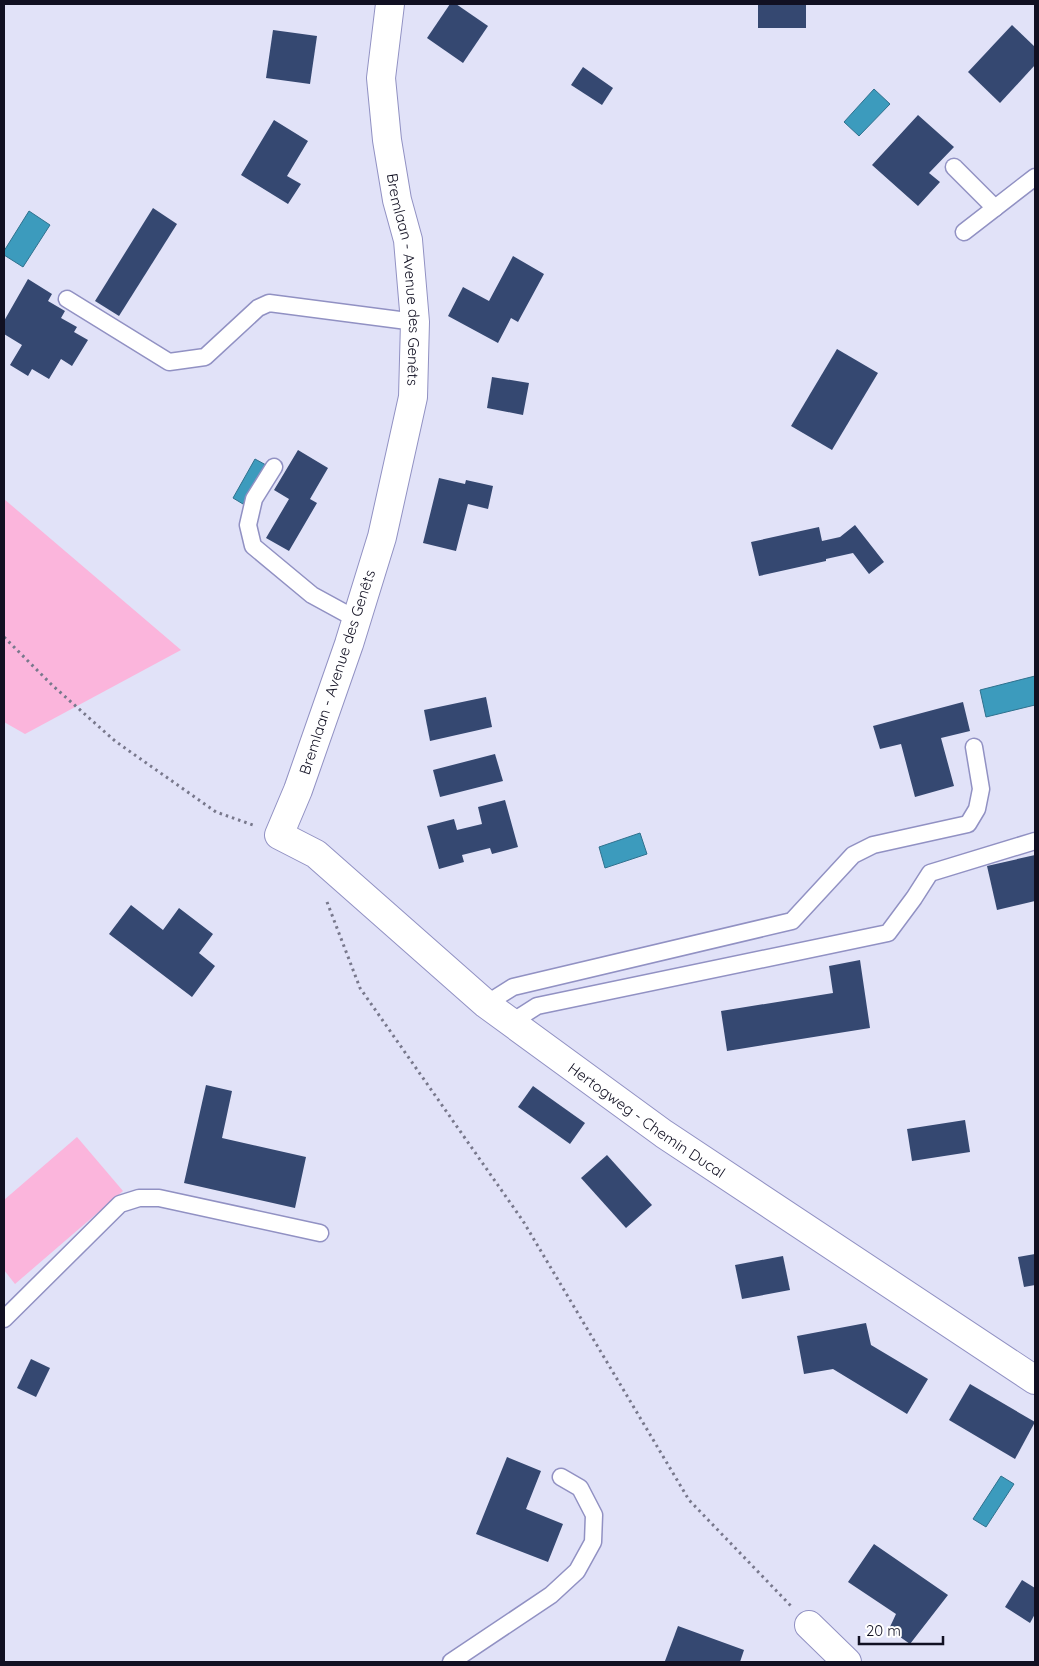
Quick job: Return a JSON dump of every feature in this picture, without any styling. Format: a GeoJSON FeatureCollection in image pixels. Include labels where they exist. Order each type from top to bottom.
{"type":"FeatureCollection","features":[{"type":"Feature","properties":{"kind":"street","name":"Bremlaan - Avenue des Genêts"},"geometry":{"type":"LineString","coordinates":[[280,835],[298,790],[349,644],[382,537],[413,397],[415,322],[408,240],[397,200],[388,148],[381,78],[390,4]]}},
{"type":"Feature","properties":{"kind":"street","name":"Hertogweg - Chemin Ducal"},"geometry":{"type":"LineString","coordinates":[[280,835],[316,854],[486,1004],[664,1134],[1035,1380]]}},
{"type":"Feature","properties":{"kind":"street"},"geometry":{"type":"LineString","coordinates":[[809,1625],[847,1662]]}},
{"type":"Feature","properties":{"kind":"lane"},"geometry":{"type":"LineString","coordinates":[[954,167],[994,208]]}},
{"type":"Feature","properties":{"kind":"lane"},"geometry":{"type":"LineString","coordinates":[[964,232],[1035,178]]}},
{"type":"Feature","properties":{"kind":"lane"},"geometry":{"type":"LineString","coordinates":[[67,299],[169,362],[205,357],[258,308],[269,303],[415,322]]}},
{"type":"Feature","properties":{"kind":"lane"},"geometry":{"type":"LineString","coordinates":[[274,467],[254,499],[248,525],[253,546],[312,595],[356,619]]}},
{"type":"Feature","properties":{"kind":"lane"},"geometry":{"type":"LineString","coordinates":[[486,1004],[513,987],[792,921],[853,855],[873,845],[968,824],[977,809],[981,789],[974,747]]}},
{"type":"Feature","properties":{"kind":"lane"},"geometry":{"type":"LineString","coordinates":[[512,1022],[537,1006],[888,933],[930,873],[1035,841]]}},
{"type":"Feature","properties":{"kind":"lane"},"geometry":{"type":"LineString","coordinates":[[4,1319],[120,1204],[139,1198],[160,1198],[320,1234]]}},
{"type":"Feature","properties":{"kind":"lane"},"geometry":{"type":"LineString","coordinates":[[451,1662],[551,1595],[577,1571],[593,1542],[594,1515],[580,1488],[561,1477]]}},
{"type":"Feature","properties":{"kind":"path"},"geometry":{"type":"LineString","coordinates":[[4,637],[52,685],[115,741],[216,812],[280,835]]}},
{"type":"Feature","properties":{"kind":"path"},"geometry":{"type":"LineString","coordinates":[[326,900],[360,988],[523,1221],[688,1500],[809,1625]]}},
{"type":"Feature","properties":{"kind":"shaded area"},"geometry":{"type":"Polygon","coordinates":[[[4,499],[181,650],[25,734],[4,722],[4,499]]]}},
{"type":"Feature","properties":{"kind":"shaded area"},"geometry":{"type":"Polygon","coordinates":[[[77,1137],[123,1191],[15,1284],[4,1270],[4,1200],[77,1137]]]}},
{"type":"Feature","properties":{"kind":"water"},"geometry":{"type":"Polygon","coordinates":[[[874,89],[890,104],[859,136],[844,122],[874,89]]]}},
{"type":"Feature","properties":{"kind":"water"},"geometry":{"type":"Polygon","coordinates":[[[29,211],[50,225],[23,267],[4,255],[4,251],[29,211]]]}},
{"type":"Feature","properties":{"kind":"water"},"geometry":{"type":"Polygon","coordinates":[[[255,459],[266,465],[243,504],[233,498],[255,459]]]}},
{"type":"Feature","properties":{"kind":"water"},"geometry":{"type":"Polygon","coordinates":[[[1035,676],[1035,705],[986,717],[980,690],[1035,676]]]}},
{"type":"Feature","properties":{"kind":"water"},"geometry":{"type":"Polygon","coordinates":[[[640,833],[647,854],[605,868],[599,847],[640,833]]]}},
{"type":"Feature","properties":{"kind":"water"},"geometry":{"type":"Polygon","coordinates":[[[1001,1476],[1014,1484],[986,1527],[973,1519],[1001,1476]]]}},
{"type":"Feature","properties":{"kind":"building"},"geometry":{"type":"Polygon","coordinates":[[[450,4],[456,4],[488,26],[463,63],[427,38],[450,4]]]}},
{"type":"Feature","properties":{"kind":"building"},"geometry":{"type":"Polygon","coordinates":[[[758,4],[806,4],[806,28],[758,28],[758,4]]]}},
{"type":"Feature","properties":{"kind":"building"},"geometry":{"type":"Polygon","coordinates":[[[1012,25],[1035,47],[1035,65],[1000,103],[968,72],[1012,25]]]}},
{"type":"Feature","properties":{"kind":"building"},"geometry":{"type":"Polygon","coordinates":[[[273,30],[317,36],[310,84],[266,78],[273,30]]]}},
{"type":"Feature","properties":{"kind":"building"},"geometry":{"type":"Polygon","coordinates":[[[583,67],[613,88],[602,105],[571,85],[583,67]]]}},
{"type":"Feature","properties":{"kind":"building"},"geometry":{"type":"Polygon","coordinates":[[[918,115],[954,147],[929,173],[940,182],[918,206],[872,165],[918,115]]]}},
{"type":"Feature","properties":{"kind":"building"},"geometry":{"type":"Polygon","coordinates":[[[274,120],[308,141],[287,176],[301,184],[288,204],[241,175],[274,120]]]}},
{"type":"Feature","properties":{"kind":"building"},"geometry":{"type":"Polygon","coordinates":[[[153,208],[177,224],[119,316],[95,301],[153,208]]]}},
{"type":"Feature","properties":{"kind":"building"},"geometry":{"type":"Polygon","coordinates":[[[513,256],[544,274],[518,322],[511,318],[498,343],[448,316],[463,287],[489,301],[513,256]]]}},
{"type":"Feature","properties":{"kind":"building"},"geometry":{"type":"Polygon","coordinates":[[[28,279],[52,294],[48,301],[65,311],[61,318],[77,327],[74,332],[88,340],[72,366],[61,359],[49,379],[32,369],[28,376],[10,365],[22,345],[4,334],[4,321],[28,279]]]}},
{"type":"Feature","properties":{"kind":"building"},"geometry":{"type":"Polygon","coordinates":[[[837,349],[878,373],[832,450],[791,426],[837,349]]]}},
{"type":"Feature","properties":{"kind":"building"},"geometry":{"type":"Polygon","coordinates":[[[492,377],[529,383],[523,415],[487,408],[492,377]]]}},
{"type":"Feature","properties":{"kind":"building"},"geometry":{"type":"Polygon","coordinates":[[[298,450],[328,468],[310,499],[317,503],[289,551],[266,538],[289,499],[274,490],[298,450]]]}},
{"type":"Feature","properties":{"kind":"building"},"geometry":{"type":"Polygon","coordinates":[[[439,478],[465,484],[466,480],[493,486],[488,509],[468,504],[456,551],[423,543],[439,478]]]}},
{"type":"Feature","properties":{"kind":"building"},"geometry":{"type":"Polygon","coordinates":[[[855,525],[884,562],[869,574],[853,553],[759,576],[751,542],[819,527],[822,541],[840,537],[855,525]]]}},
{"type":"Feature","properties":{"kind":"building"},"geometry":{"type":"Polygon","coordinates":[[[486,697],[492,727],[430,741],[424,710],[486,697]]]}},
{"type":"Feature","properties":{"kind":"building"},"geometry":{"type":"Polygon","coordinates":[[[963,702],[970,731],[941,738],[954,786],[915,797],[901,744],[880,749],[873,726],[963,702]]]}},
{"type":"Feature","properties":{"kind":"building"},"geometry":{"type":"Polygon","coordinates":[[[495,754],[503,781],[440,797],[433,770],[495,754]]]}},
{"type":"Feature","properties":{"kind":"building"},"geometry":{"type":"Polygon","coordinates":[[[505,800],[518,847],[492,854],[490,848],[462,855],[464,862],[439,869],[427,826],[454,819],[457,830],[482,824],[478,807],[505,800]]]}},
{"type":"Feature","properties":{"kind":"building"},"geometry":{"type":"Polygon","coordinates":[[[1035,855],[1035,901],[997,910],[987,866],[1035,855]]]}},
{"type":"Feature","properties":{"kind":"building"},"geometry":{"type":"Polygon","coordinates":[[[131,905],[163,930],[179,908],[213,934],[199,953],[215,966],[192,997],[109,934],[131,905]]]}},
{"type":"Feature","properties":{"kind":"building"},"geometry":{"type":"Polygon","coordinates":[[[860,960],[870,1028],[727,1051],[721,1011],[833,993],[829,966],[860,960]]]}},
{"type":"Feature","properties":{"kind":"building"},"geometry":{"type":"Polygon","coordinates":[[[206,1085],[232,1091],[222,1138],[306,1157],[295,1208],[184,1183],[206,1085]]]}},
{"type":"Feature","properties":{"kind":"building"},"geometry":{"type":"Polygon","coordinates":[[[533,1086],[585,1123],[570,1144],[518,1107],[533,1086]]]}},
{"type":"Feature","properties":{"kind":"building"},"geometry":{"type":"Polygon","coordinates":[[[965,1120],[970,1152],[912,1161],[907,1129],[965,1120]]]}},
{"type":"Feature","properties":{"kind":"building"},"geometry":{"type":"Polygon","coordinates":[[[607,1155],[652,1205],[626,1228],[581,1178],[607,1155]]]}},
{"type":"Feature","properties":{"kind":"building"},"geometry":{"type":"Polygon","coordinates":[[[1035,1254],[1035,1285],[1024,1287],[1018,1257],[1035,1254]]]}},
{"type":"Feature","properties":{"kind":"building"},"geometry":{"type":"Polygon","coordinates":[[[783,1256],[790,1290],[742,1299],[735,1265],[783,1256]]]}},
{"type":"Feature","properties":{"kind":"building"},"geometry":{"type":"Polygon","coordinates":[[[866,1323],[871,1345],[928,1379],[907,1414],[833,1369],[804,1374],[797,1336],[866,1323]]]}},
{"type":"Feature","properties":{"kind":"building"},"geometry":{"type":"Polygon","coordinates":[[[31,1359],[50,1368],[36,1397],[17,1388],[31,1359]]]}},
{"type":"Feature","properties":{"kind":"building"},"geometry":{"type":"Polygon","coordinates":[[[970,1384],[1035,1422],[1015,1459],[949,1420],[970,1384]]]}},
{"type":"Feature","properties":{"kind":"building"},"geometry":{"type":"Polygon","coordinates":[[[507,1457],[541,1471],[526,1509],[563,1524],[548,1562],[476,1534],[507,1457]]]}},
{"type":"Feature","properties":{"kind":"building"},"geometry":{"type":"Polygon","coordinates":[[[874,1544],[948,1595],[910,1644],[889,1629],[896,1614],[848,1582],[874,1544]]]}},
{"type":"Feature","properties":{"kind":"building"},"geometry":{"type":"Polygon","coordinates":[[[1022,1580],[1035,1588],[1035,1614],[1030,1623],[1005,1607],[1022,1580]]]}},
{"type":"Feature","properties":{"kind":"building"},"geometry":{"type":"Polygon","coordinates":[[[678,1626],[744,1650],[740,1662],[665,1661],[678,1626]]]}}]}
